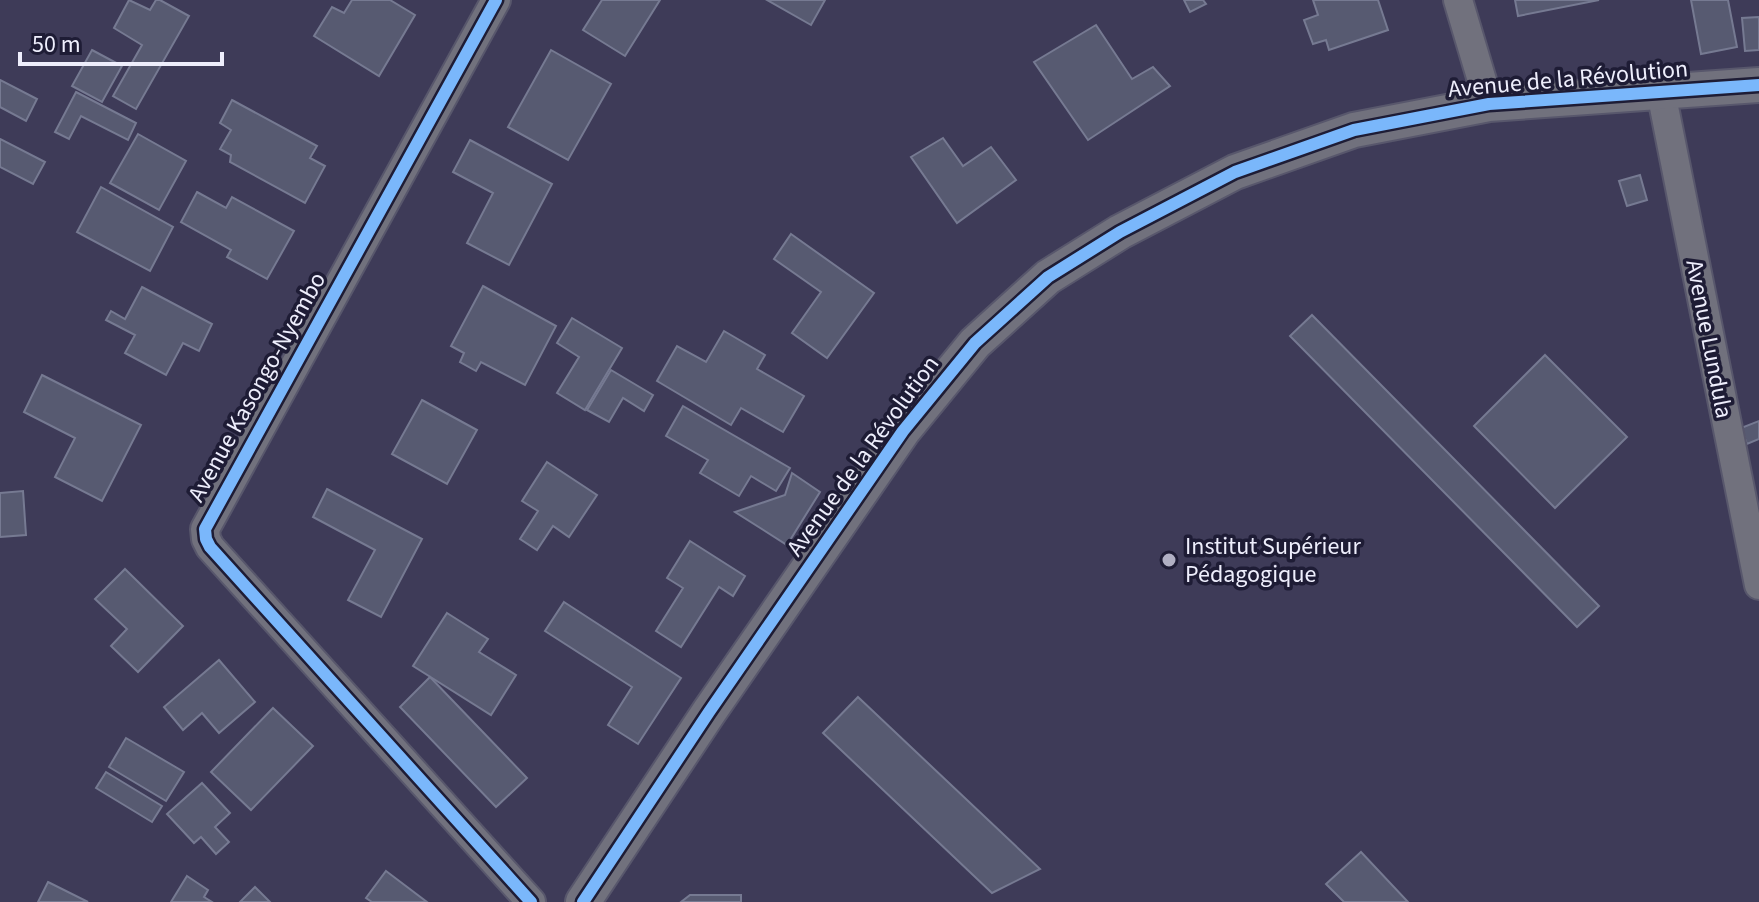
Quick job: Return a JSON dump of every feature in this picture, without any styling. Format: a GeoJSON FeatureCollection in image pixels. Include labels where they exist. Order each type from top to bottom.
{"type":"FeatureCollection","features":[{"type":"Feature","properties":{"kind":"street","name":"Avenue Kasongo-Nyembo"},"geometry":{"type":"LineString","coordinates":[[496,0],[205,529],[210,547],[531,902]]}},
{"type":"Feature","properties":{"kind":"street"},"geometry":{"type":"LineString","coordinates":[[1458,0],[1489,104]]}},
{"type":"Feature","properties":{"kind":"street","name":"Avenue de la Révolution"},"geometry":{"type":"LineString","coordinates":[[583,902],[709,712],[903,431],[975,343],[1048,277],[1084,253],[1235,172],[1354,130],[1489,104],[1759,85]]}},
{"type":"Feature","properties":{"kind":"street","name":"Avenue Lundula"},"geometry":{"type":"LineString","coordinates":[[1661,92],[1757,568]]}},
{"type":"Feature","properties":{"kind":"building"},"geometry":{"type":"Polygon","coordinates":[[[129,0],[150,10],[156,0],[160,0],[189,16],[136,109],[113,96],[142,45],[114,28],[129,0]]]}},
{"type":"Feature","properties":{"kind":"building"},"geometry":{"type":"Polygon","coordinates":[[[352,0],[390,0],[415,15],[379,76],[314,36],[332,7],[344,13],[352,0]]]}},
{"type":"Feature","properties":{"kind":"building"},"geometry":{"type":"Polygon","coordinates":[[[602,0],[660,0],[625,56],[583,30],[602,0]]]}},
{"type":"Feature","properties":{"kind":"building"},"geometry":{"type":"Polygon","coordinates":[[[767,0],[825,0],[811,25],[767,0]]]}},
{"type":"Feature","properties":{"kind":"building"},"geometry":{"type":"Polygon","coordinates":[[[1184,0],[1203,0],[1206,4],[1190,12],[1184,0]]]}},
{"type":"Feature","properties":{"kind":"building"},"geometry":{"type":"Polygon","coordinates":[[[1313,0],[1378,0],[1388,30],[1329,50],[1326,40],[1313,44],[1304,20],[1318,15],[1313,0]]]}},
{"type":"Feature","properties":{"kind":"building"},"geometry":{"type":"Polygon","coordinates":[[[1515,0],[1599,0],[1518,16],[1515,0]]]}},
{"type":"Feature","properties":{"kind":"building"},"geometry":{"type":"Polygon","coordinates":[[[1691,0],[1728,0],[1737,47],[1701,54],[1691,0]]]}},
{"type":"Feature","properties":{"kind":"building"},"geometry":{"type":"Polygon","coordinates":[[[1759,17],[1759,50],[1745,51],[1742,18],[1759,17]]]}},
{"type":"Feature","properties":{"kind":"building"},"geometry":{"type":"Polygon","coordinates":[[[1096,25],[1132,79],[1153,67],[1170,86],[1088,140],[1034,62],[1096,25]]]}},
{"type":"Feature","properties":{"kind":"building"},"geometry":{"type":"Polygon","coordinates":[[[92,50],[122,66],[102,102],[72,86],[92,50]]]}},
{"type":"Feature","properties":{"kind":"building"},"geometry":{"type":"Polygon","coordinates":[[[551,50],[611,84],[568,160],[508,127],[551,50]]]}},
{"type":"Feature","properties":{"kind":"building"},"geometry":{"type":"Polygon","coordinates":[[[0,80],[37,99],[26,121],[0,107],[0,80]]]}},
{"type":"Feature","properties":{"kind":"building"},"geometry":{"type":"Polygon","coordinates":[[[76,92],[136,123],[128,140],[81,116],[69,139],[55,132],[76,92]]]}},
{"type":"Feature","properties":{"kind":"building"},"geometry":{"type":"Polygon","coordinates":[[[232,100],[317,146],[310,158],[325,166],[305,203],[230,162],[231,155],[220,149],[231,130],[220,123],[232,100]]]}},
{"type":"Feature","properties":{"kind":"building"},"geometry":{"type":"Polygon","coordinates":[[[138,134],[186,161],[159,210],[110,183],[138,134]]]}},
{"type":"Feature","properties":{"kind":"building"},"geometry":{"type":"Polygon","coordinates":[[[943,138],[963,166],[991,147],[1016,180],[957,223],[911,157],[943,138]]]}},
{"type":"Feature","properties":{"kind":"building"},"geometry":{"type":"Polygon","coordinates":[[[0,139],[45,162],[33,184],[0,167],[0,139]]]}},
{"type":"Feature","properties":{"kind":"building"},"geometry":{"type":"Polygon","coordinates":[[[470,140],[552,184],[509,265],[467,243],[493,193],[453,172],[470,140]]]}},
{"type":"Feature","properties":{"kind":"building"},"geometry":{"type":"Polygon","coordinates":[[[1640,175],[1647,200],[1627,206],[1619,181],[1640,175]]]}},
{"type":"Feature","properties":{"kind":"building"},"geometry":{"type":"Polygon","coordinates":[[[101,187],[173,227],[150,271],[77,232],[101,187]]]}},
{"type":"Feature","properties":{"kind":"building"},"geometry":{"type":"Polygon","coordinates":[[[197,192],[226,208],[232,197],[294,231],[267,279],[227,257],[231,250],[181,222],[197,192]]]}},
{"type":"Feature","properties":{"kind":"building"},"geometry":{"type":"Polygon","coordinates":[[[791,234],[874,293],[827,358],[792,333],[821,292],[774,259],[791,234]]]}},
{"type":"Feature","properties":{"kind":"building"},"geometry":{"type":"Polygon","coordinates":[[[483,286],[556,326],[525,385],[481,362],[476,371],[460,362],[464,353],[451,346],[483,286]]]}},
{"type":"Feature","properties":{"kind":"building"},"geometry":{"type":"Polygon","coordinates":[[[142,287],[212,324],[199,351],[183,343],[166,375],[125,353],[135,335],[106,320],[111,311],[125,319],[142,287]]]}},
{"type":"Feature","properties":{"kind":"building"},"geometry":{"type":"Polygon","coordinates":[[[1312,315],[1599,606],[1577,627],[1290,336],[1312,315]]]}},
{"type":"Feature","properties":{"kind":"building"},"geometry":{"type":"Polygon","coordinates":[[[572,318],[622,348],[585,410],[557,393],[579,357],[557,343],[572,318]]]}},
{"type":"Feature","properties":{"kind":"building"},"geometry":{"type":"Polygon","coordinates":[[[724,331],[765,355],[757,369],[804,396],[783,432],[741,408],[731,425],[657,381],[677,346],[706,362],[724,331]]]}},
{"type":"Feature","properties":{"kind":"building"},"geometry":{"type":"Polygon","coordinates":[[[1545,355],[1627,437],[1555,508],[1474,426],[1545,355]]]}},
{"type":"Feature","properties":{"kind":"building"},"geometry":{"type":"Polygon","coordinates":[[[611,370],[653,395],[644,411],[623,398],[609,422],[587,410],[611,370]]]}},
{"type":"Feature","properties":{"kind":"building"},"geometry":{"type":"Polygon","coordinates":[[[42,375],[141,425],[102,501],[55,477],[75,438],[24,412],[42,375]]]}},
{"type":"Feature","properties":{"kind":"building"},"geometry":{"type":"Polygon","coordinates":[[[422,400],[477,430],[447,484],[392,454],[422,400]]]}},
{"type":"Feature","properties":{"kind":"building"},"geometry":{"type":"Polygon","coordinates":[[[683,406],[790,468],[776,491],[751,476],[739,496],[700,473],[708,460],[666,436],[683,406]]]}},
{"type":"Feature","properties":{"kind":"building"},"geometry":{"type":"Polygon","coordinates":[[[1759,421],[1759,439],[1747,444],[1741,428],[1759,421]]]}},
{"type":"Feature","properties":{"kind":"building"},"geometry":{"type":"Polygon","coordinates":[[[547,462],[597,495],[569,537],[553,526],[537,550],[520,539],[538,511],[522,501],[547,462]]]}},
{"type":"Feature","properties":{"kind":"building"},"geometry":{"type":"Polygon","coordinates":[[[792,473],[820,492],[787,545],[735,512],[785,495],[792,473]]]}},
{"type":"Feature","properties":{"kind":"building"},"geometry":{"type":"Polygon","coordinates":[[[327,489],[422,539],[381,617],[348,600],[375,550],[313,517],[327,489]]]}},
{"type":"Feature","properties":{"kind":"building"},"geometry":{"type":"Polygon","coordinates":[[[23,491],[26,535],[0,537],[0,493],[23,491]]]}},
{"type":"Feature","properties":{"kind":"building"},"geometry":{"type":"Polygon","coordinates":[[[690,541],[745,576],[733,596],[719,587],[681,647],[656,631],[683,588],[667,578],[690,541]]]}},
{"type":"Feature","properties":{"kind":"building"},"geometry":{"type":"Polygon","coordinates":[[[125,569],[183,626],[138,672],[111,646],[127,629],[95,599],[125,569]]]}},
{"type":"Feature","properties":{"kind":"building"},"geometry":{"type":"Polygon","coordinates":[[[564,602],[681,678],[638,744],[608,725],[632,687],[545,631],[564,602]]]}},
{"type":"Feature","properties":{"kind":"building"},"geometry":{"type":"Polygon","coordinates":[[[447,613],[488,639],[479,652],[516,675],[491,715],[413,666],[447,613]]]}},
{"type":"Feature","properties":{"kind":"building"},"geometry":{"type":"Polygon","coordinates":[[[219,660],[255,702],[219,733],[202,713],[183,730],[164,707],[219,660]]]}},
{"type":"Feature","properties":{"kind":"building"},"geometry":{"type":"Polygon","coordinates":[[[430,677],[527,778],[496,807],[400,707],[430,677]]]}},
{"type":"Feature","properties":{"kind":"building"},"geometry":{"type":"Polygon","coordinates":[[[858,697],[1040,869],[992,893],[823,733],[858,697]]]}},
{"type":"Feature","properties":{"kind":"building"},"geometry":{"type":"Polygon","coordinates":[[[273,708],[313,746],[251,810],[211,772],[273,708]]]}},
{"type":"Feature","properties":{"kind":"building"},"geometry":{"type":"Polygon","coordinates":[[[126,738],[184,772],[166,801],[109,767],[126,738]]]}},
{"type":"Feature","properties":{"kind":"building"},"geometry":{"type":"Polygon","coordinates":[[[106,772],[162,806],[152,822],[96,788],[106,772]]]}},
{"type":"Feature","properties":{"kind":"building"},"geometry":{"type":"Polygon","coordinates":[[[202,783],[230,813],[215,827],[229,842],[216,854],[201,837],[194,843],[167,814],[202,783]]]}},
{"type":"Feature","properties":{"kind":"building"},"geometry":{"type":"Polygon","coordinates":[[[1361,852],[1408,902],[1344,902],[1326,884],[1361,852]]]}},
{"type":"Feature","properties":{"kind":"building"},"geometry":{"type":"Polygon","coordinates":[[[386,871],[427,902],[372,902],[366,898],[386,871]]]}},
{"type":"Feature","properties":{"kind":"building"},"geometry":{"type":"Polygon","coordinates":[[[187,876],[208,890],[204,897],[212,902],[171,902],[187,876]]]}},
{"type":"Feature","properties":{"kind":"building"},"geometry":{"type":"Polygon","coordinates":[[[48,882],[88,902],[38,902],[48,882]]]}},
{"type":"Feature","properties":{"kind":"building"},"geometry":{"type":"Polygon","coordinates":[[[255,887],[270,902],[240,902],[255,887]]]}},
{"type":"Feature","properties":{"kind":"building"},"geometry":{"type":"Polygon","coordinates":[[[690,895],[741,895],[741,902],[681,902],[690,895]]]}},
{"type":"Feature","properties":{"kind":"cycle path"},"geometry":{"type":"LineString","coordinates":[[496,0],[205,529],[210,547],[531,902]]}},
{"type":"Feature","properties":{"kind":"cycle path"},"geometry":{"type":"LineString","coordinates":[[583,902],[709,712],[903,431],[975,343],[1048,277],[1120,232],[1235,172],[1354,130],[1489,104],[1759,85]]}},
{"type":"Feature","properties":{"kind":"place","name":"Institut Supérieur Pédagogique"},"geometry":{"type":"Point","coordinates":[1169,560]}}]}
